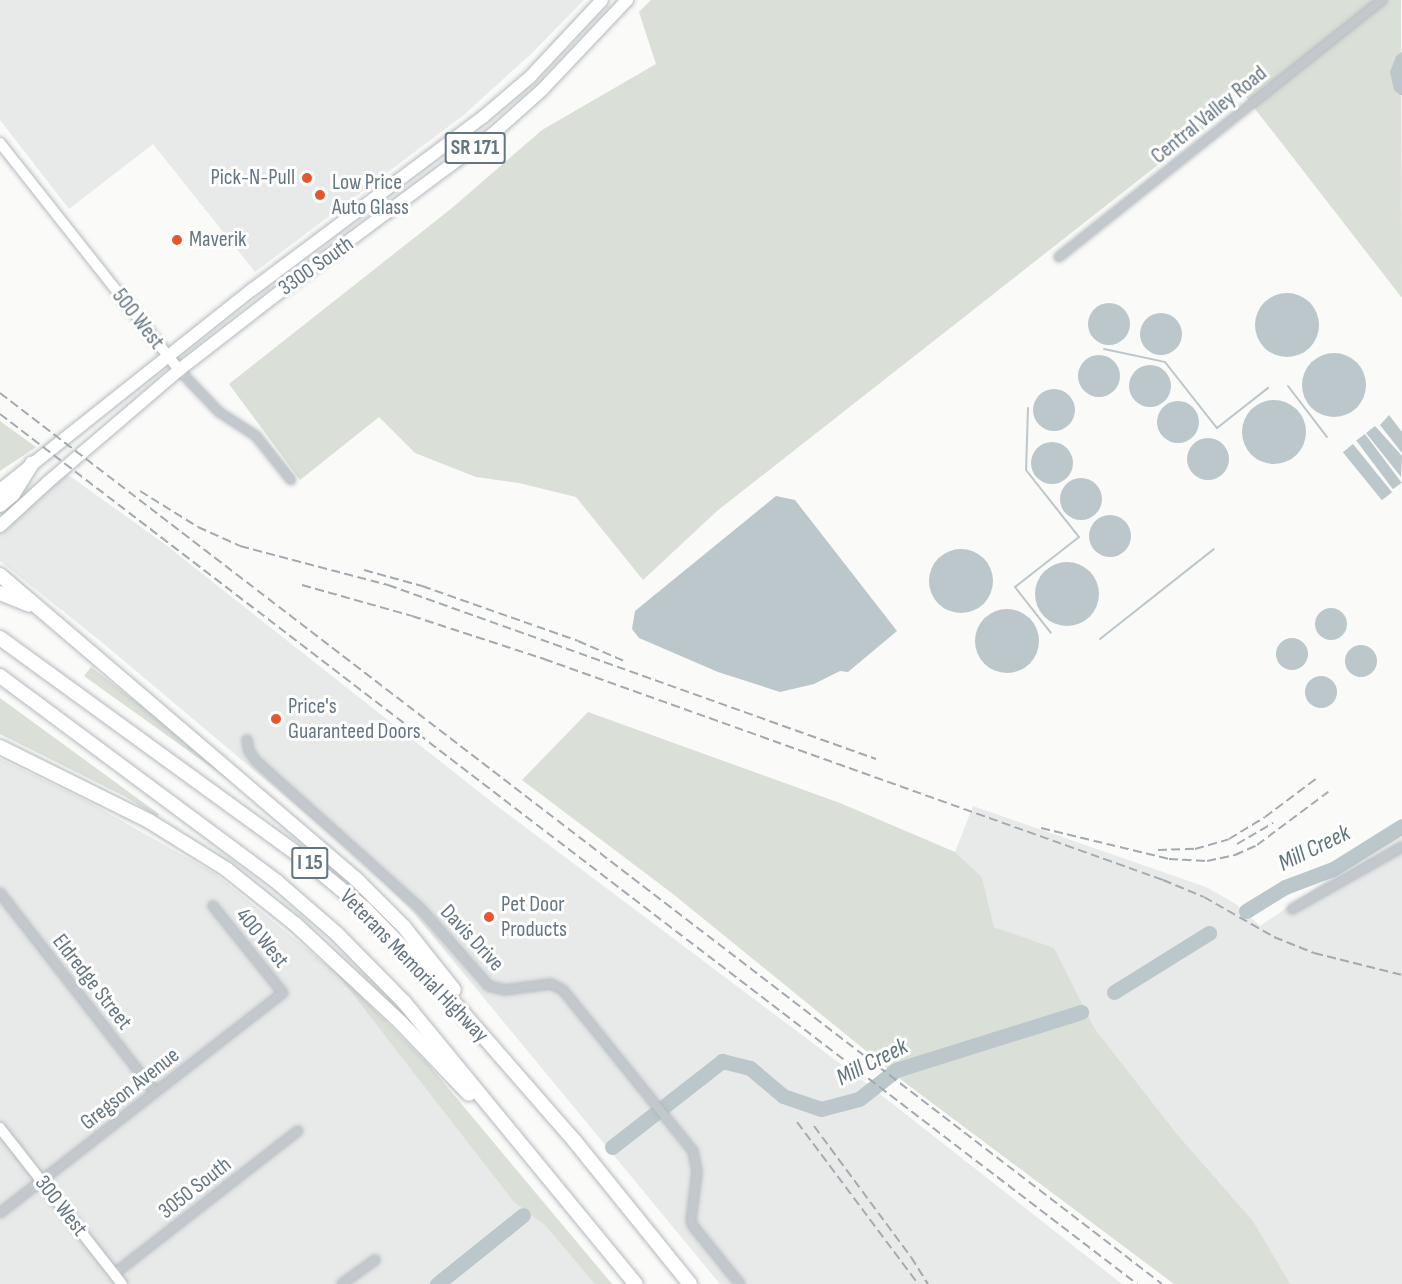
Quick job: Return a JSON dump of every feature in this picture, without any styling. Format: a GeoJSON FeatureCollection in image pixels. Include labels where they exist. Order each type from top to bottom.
{"type":"FeatureCollection","features":[{"type":"Feature","properties":{"kind":"highway"},"geometry":{"type":"LineString","coordinates":[[0,505],[13,494],[32,464]]}},
{"type":"Feature","properties":{"kind":"highway"},"geometry":{"type":"LineString","coordinates":[[0,575],[355,878],[396,918],[573,1139]]}},
{"type":"Feature","properties":{"kind":"highway"},"geometry":{"type":"LineString","coordinates":[[0,593],[39,610]]}},
{"type":"Feature","properties":{"kind":"highway","name":"Veterans Memorial Highway"},"geometry":{"type":"LineString","coordinates":[[0,638],[307,861],[364,908],[435,981],[573,1139],[690,1284]]}},
{"type":"Feature","properties":{"kind":"highway","name":"Veterans Memorial Highway"},"geometry":{"type":"LineString","coordinates":[[0,676],[276,881],[336,933],[404,1002],[636,1284]]}},
{"type":"Feature","properties":{"kind":"highway"},"geometry":{"type":"LineString","coordinates":[[0,747],[149,821],[226,869],[287,917],[401,1023],[541,1169]]}},
{"type":"Feature","properties":{"kind":"main road","name":"3300 South"},"geometry":{"type":"LineString","coordinates":[[0,490],[253,289],[432,158],[483,117],[530,77],[602,0]]}},
{"type":"Feature","properties":{"kind":"main road","name":"3300 South"},"geometry":{"type":"LineString","coordinates":[[0,526],[179,370],[495,132],[542,90],[627,0]]}},
{"type":"Feature","properties":{"kind":"main road","name":"500 West"},"geometry":{"type":"LineString","coordinates":[[0,143],[179,370]]}},
{"type":"Feature","properties":{"kind":"main road","name":"300 West"},"geometry":{"type":"LineString","coordinates":[[0,1128],[122,1284]]}},
{"type":"Feature","properties":{"kind":"street","name":"Central Valley Road"},"geometry":{"type":"LineString","coordinates":[[1059,257],[1382,0]]}},
{"type":"Feature","properties":{"kind":"street","name":"500 West"},"geometry":{"type":"LineString","coordinates":[[179,370],[219,412],[256,436],[291,480]]}},
{"type":"Feature","properties":{"kind":"street","name":"Davis Drive"},"geometry":{"type":"LineString","coordinates":[[247,740],[249,752],[256,761],[421,909],[489,986],[505,990],[551,984],[563,990],[696,1159],[691,1220],[693,1226],[740,1284]]}},
{"type":"Feature","properties":{"kind":"street"},"geometry":{"type":"LineString","coordinates":[[1292,909],[1402,847]]}},
{"type":"Feature","properties":{"kind":"street","name":"Eldredge Street"},"geometry":{"type":"LineString","coordinates":[[0,893],[155,1092]]}},
{"type":"Feature","properties":{"kind":"street","name":"400 West"},"geometry":{"type":"LineString","coordinates":[[213,906],[283,993]]}},
{"type":"Feature","properties":{"kind":"street","name":"Gregson Avenue"},"geometry":{"type":"LineString","coordinates":[[0,1213],[283,993]]}},
{"type":"Feature","properties":{"kind":"street","name":"3050 South"},"geometry":{"type":"LineString","coordinates":[[114,1274],[298,1131]]}},
{"type":"Feature","properties":{"kind":"street"},"geometry":{"type":"LineString","coordinates":[[342,1284],[375,1260]]}},
{"type":"Feature","properties":{"kind":"shaded area"},"geometry":{"type":"Polygon","coordinates":[[[0,0],[584,0],[532,53],[465,114],[255,272],[153,144],[69,209],[0,120],[0,0]]]}},
{"type":"Feature","properties":{"kind":"shaded area"},"geometry":{"type":"Polygon","coordinates":[[[651,0],[1401,0],[1402,298],[1242,92],[1211,114],[1210,124],[717,511],[643,580],[576,497],[519,483],[476,477],[415,453],[379,417],[300,480],[229,384],[452,208],[542,130],[656,64],[639,12],[651,0]]]}},
{"type":"Feature","properties":{"kind":"shaded area"},"geometry":{"type":"Polygon","coordinates":[[[1402,52],[1402,95],[1400,95],[1394,90],[1390,72],[1396,56],[1402,52]]]}},
{"type":"Feature","properties":{"kind":"shaded area"},"geometry":{"type":"Polygon","coordinates":[[[1287,293],[1299,295],[1310,302],[1317,313],[1319,325],[1317,337],[1310,348],[1299,355],[1287,357],[1275,355],[1264,348],[1257,337],[1255,325],[1257,313],[1264,302],[1275,295],[1287,293]]]}},
{"type":"Feature","properties":{"kind":"shaded area"},"geometry":{"type":"Polygon","coordinates":[[[1109,303],[1124,309],[1130,324],[1124,339],[1109,345],[1094,339],[1088,324],[1094,309],[1109,303]]]}},
{"type":"Feature","properties":{"kind":"shaded area"},"geometry":{"type":"Polygon","coordinates":[[[1161,313],[1176,319],[1182,334],[1176,349],[1161,355],[1146,349],[1140,334],[1146,319],[1161,313]]]}},
{"type":"Feature","properties":{"kind":"shaded area"},"geometry":{"type":"Polygon","coordinates":[[[1334,353],[1346,355],[1357,362],[1364,373],[1366,385],[1364,397],[1357,408],[1346,415],[1334,417],[1322,415],[1311,408],[1304,397],[1302,385],[1304,373],[1311,362],[1322,355],[1334,353]]]}},
{"type":"Feature","properties":{"kind":"shaded area"},"geometry":{"type":"Polygon","coordinates":[[[1099,355],[1114,361],[1120,376],[1114,391],[1099,397],[1084,391],[1078,376],[1084,361],[1099,355]]]}},
{"type":"Feature","properties":{"kind":"shaded area"},"geometry":{"type":"Polygon","coordinates":[[[1150,365],[1165,371],[1171,386],[1165,401],[1150,407],[1135,401],[1129,386],[1135,371],[1150,365]]]}},
{"type":"Feature","properties":{"kind":"shaded area"},"geometry":{"type":"Polygon","coordinates":[[[1054,389],[1069,395],[1075,410],[1069,425],[1054,431],[1039,425],[1033,410],[1039,395],[1054,389]]]}},
{"type":"Feature","properties":{"kind":"shaded area"},"geometry":{"type":"Polygon","coordinates":[[[1274,400],[1286,402],[1297,409],[1304,420],[1306,432],[1304,444],[1297,455],[1286,462],[1274,464],[1262,462],[1251,455],[1244,444],[1242,432],[1244,420],[1251,409],[1262,402],[1274,400]]]}},
{"type":"Feature","properties":{"kind":"shaded area"},"geometry":{"type":"Polygon","coordinates":[[[1178,401],[1193,407],[1199,422],[1193,437],[1178,443],[1163,437],[1157,422],[1163,407],[1178,401]]]}},
{"type":"Feature","properties":{"kind":"shaded area"},"geometry":{"type":"Polygon","coordinates":[[[1389,415],[1402,432],[1402,453],[1380,425],[1389,415]]]}},
{"type":"Feature","properties":{"kind":"shaded area"},"geometry":{"type":"Polygon","coordinates":[[[0,421],[36,447],[0,471],[0,421]]]}},
{"type":"Feature","properties":{"kind":"shaded area"},"geometry":{"type":"Polygon","coordinates":[[[1375,426],[1402,456],[1401,477],[1366,433],[1375,426]]]}},
{"type":"Feature","properties":{"kind":"shaded area"},"geometry":{"type":"Polygon","coordinates":[[[1365,434],[1402,483],[1393,489],[1356,441],[1365,434]]]}},
{"type":"Feature","properties":{"kind":"shaded area"},"geometry":{"type":"Polygon","coordinates":[[[1208,438],[1223,444],[1229,459],[1223,474],[1208,480],[1193,474],[1187,459],[1193,444],[1208,438]]]}},
{"type":"Feature","properties":{"kind":"shaded area"},"geometry":{"type":"Polygon","coordinates":[[[1052,442],[1067,448],[1073,463],[1067,478],[1052,484],[1037,478],[1031,463],[1037,448],[1052,442]]]}},
{"type":"Feature","properties":{"kind":"shaded area"},"geometry":{"type":"Polygon","coordinates":[[[1353,444],[1392,492],[1382,500],[1343,452],[1353,444]]]}},
{"type":"Feature","properties":{"kind":"shaded area"},"geometry":{"type":"Polygon","coordinates":[[[67,474],[166,545],[497,806],[866,1083],[1122,1284],[720,1284],[412,911],[364,863],[104,644],[0,561],[0,534],[67,474]]]}},
{"type":"Feature","properties":{"kind":"shaded area"},"geometry":{"type":"Polygon","coordinates":[[[1081,478],[1096,484],[1102,499],[1096,514],[1081,520],[1066,514],[1060,499],[1066,484],[1081,478]]]}},
{"type":"Feature","properties":{"kind":"shaded area"},"geometry":{"type":"Polygon","coordinates":[[[776,496],[795,500],[897,631],[848,672],[840,671],[814,684],[780,692],[718,672],[639,638],[632,629],[635,611],[776,496]]]}},
{"type":"Feature","properties":{"kind":"shaded area"},"geometry":{"type":"Polygon","coordinates":[[[1110,515],[1125,521],[1131,536],[1125,551],[1110,557],[1095,551],[1089,536],[1095,521],[1110,515]]]}},
{"type":"Feature","properties":{"kind":"shaded area"},"geometry":{"type":"Polygon","coordinates":[[[961,549],[973,551],[984,558],[991,569],[993,581],[991,593],[984,604],[973,611],[961,613],[949,611],[938,604],[931,593],[929,581],[931,569],[938,558],[949,551],[961,549]]]}},
{"type":"Feature","properties":{"kind":"shaded area"},"geometry":{"type":"Polygon","coordinates":[[[1067,562],[1079,564],[1090,571],[1097,582],[1099,594],[1097,606],[1090,617],[1079,624],[1067,626],[1055,624],[1044,617],[1037,606],[1035,594],[1037,582],[1044,571],[1055,564],[1067,562]]]}},
{"type":"Feature","properties":{"kind":"shaded area"},"geometry":{"type":"Polygon","coordinates":[[[1331,608],[1343,612],[1347,624],[1343,636],[1331,640],[1319,636],[1315,624],[1319,612],[1331,608]]]}},
{"type":"Feature","properties":{"kind":"shaded area"},"geometry":{"type":"Polygon","coordinates":[[[1007,609],[1019,611],[1030,618],[1037,629],[1039,641],[1037,653],[1030,664],[1019,671],[1007,673],[995,671],[984,664],[977,653],[975,641],[977,629],[984,618],[995,611],[1007,609]]]}},
{"type":"Feature","properties":{"kind":"shaded area"},"geometry":{"type":"Polygon","coordinates":[[[1292,638],[1304,642],[1308,654],[1304,666],[1292,670],[1280,666],[1276,654],[1280,642],[1292,638]]]}},
{"type":"Feature","properties":{"kind":"shaded area"},"geometry":{"type":"Polygon","coordinates":[[[1361,645],[1373,649],[1377,661],[1373,673],[1361,677],[1349,673],[1345,661],[1349,649],[1361,645]]]}},
{"type":"Feature","properties":{"kind":"shaded area"},"geometry":{"type":"Polygon","coordinates":[[[91,667],[157,718],[232,782],[84,676],[91,667]]]}},
{"type":"Feature","properties":{"kind":"shaded area"},"geometry":{"type":"Polygon","coordinates":[[[1321,676],[1333,680],[1337,692],[1333,704],[1321,708],[1309,704],[1305,692],[1309,680],[1321,676]]]}},
{"type":"Feature","properties":{"kind":"shaded area"},"geometry":{"type":"Polygon","coordinates":[[[0,698],[159,814],[157,817],[126,797],[0,734],[0,698]]]}},
{"type":"Feature","properties":{"kind":"shaded area"},"geometry":{"type":"Polygon","coordinates":[[[588,712],[840,803],[955,852],[982,877],[994,927],[1054,948],[1095,1029],[1177,1134],[1253,1221],[1290,1284],[1174,1284],[908,1085],[673,894],[522,780],[588,712]]]}},
{"type":"Feature","properties":{"kind":"shaded area"},"geometry":{"type":"Polygon","coordinates":[[[0,759],[85,800],[214,873],[345,980],[600,1284],[0,1284],[0,759]]]}},
{"type":"Feature","properties":{"kind":"shaded area"},"geometry":{"type":"Polygon","coordinates":[[[973,806],[1206,887],[1236,904],[1260,926],[1359,858],[1402,833],[1402,1284],[1289,1284],[1253,1221],[1177,1134],[1095,1029],[1054,949],[994,927],[982,877],[955,852],[973,806]]]}},
{"type":"Feature","properties":{"kind":"shaded area"},"geometry":{"type":"Polygon","coordinates":[[[331,966],[428,1064],[612,1284],[595,1284],[545,1225],[514,1202],[331,966]]]}},
{"type":"Feature","properties":{"kind":"waterway"},"geometry":{"type":"LineString","coordinates":[[1104,349],[1165,362],[1217,428],[1268,388]]}},
{"type":"Feature","properties":{"kind":"waterway"},"geometry":{"type":"LineString","coordinates":[[1288,386],[1327,437]]}},
{"type":"Feature","properties":{"kind":"waterway"},"geometry":{"type":"LineString","coordinates":[[1028,408],[1026,470],[1079,537],[1015,587],[1051,633]]}},
{"type":"Feature","properties":{"kind":"waterway"},"geometry":{"type":"LineString","coordinates":[[1100,639],[1214,549]]}},
{"type":"Feature","properties":{"kind":"waterway","name":"Mill Creek"},"geometry":{"type":"LineString","coordinates":[[1246,911],[1285,887],[1333,869],[1402,826]]}},
{"type":"Feature","properties":{"kind":"waterway","name":"Mill Creek"},"geometry":{"type":"LineString","coordinates":[[1114,992],[1209,933]]}},
{"type":"Feature","properties":{"kind":"waterway","name":"Mill Creek"},"geometry":{"type":"LineString","coordinates":[[612,1147],[722,1061],[750,1068],[783,1096],[821,1109],[859,1099],[896,1070],[1081,1012]]}},
{"type":"Feature","properties":{"kind":"waterway","name":"Mill Creek"},"geometry":{"type":"LineString","coordinates":[[437,1284],[523,1215]]}},
{"type":"Feature","properties":{"kind":"railway"},"geometry":{"type":"LineString","coordinates":[[0,393],[1162,1284]]}},
{"type":"Feature","properties":{"kind":"railway"},"geometry":{"type":"LineString","coordinates":[[0,414],[1137,1284]]}},
{"type":"Feature","properties":{"kind":"railway"},"geometry":{"type":"LineString","coordinates":[[140,491],[198,527],[240,546],[388,585],[876,759]]}},
{"type":"Feature","properties":{"kind":"railway"},"geometry":{"type":"LineString","coordinates":[[364,570],[422,586],[578,641],[624,661]]}},
{"type":"Feature","properties":{"kind":"railway"},"geometry":{"type":"LineString","coordinates":[[302,585],[412,616],[544,659],[1163,880],[1204,897],[1274,937],[1314,953],[1402,975]]}},
{"type":"Feature","properties":{"kind":"railway"},"geometry":{"type":"LineString","coordinates":[[1158,850],[1195,849],[1229,839],[1265,817],[1317,778]]}},
{"type":"Feature","properties":{"kind":"railway"},"geometry":{"type":"LineString","coordinates":[[1041,828],[1169,859],[1207,861],[1235,855],[1257,845],[1328,792]]}},
{"type":"Feature","properties":{"kind":"railway"},"geometry":{"type":"LineString","coordinates":[[1237,844],[1273,823]]}},
{"type":"Feature","properties":{"kind":"railway"},"geometry":{"type":"LineString","coordinates":[[797,1122],[918,1284]]}},
{"type":"Feature","properties":{"kind":"railway"},"geometry":{"type":"LineString","coordinates":[[814,1126],[911,1257],[928,1284]]}},
{"type":"Feature","properties":{"kind":"place","name":"Pick-N-Pull"},"geometry":{"type":"Point","coordinates":[307,178]}},
{"type":"Feature","properties":{"kind":"place","name":"Low Price Auto Glass"},"geometry":{"type":"Point","coordinates":[320,195]}},
{"type":"Feature","properties":{"kind":"place","name":"Maverik"},"geometry":{"type":"Point","coordinates":[177,240]}},
{"type":"Feature","properties":{"kind":"place","name":"Price's Guaranteed Doors"},"geometry":{"type":"Point","coordinates":[276,719]}},
{"type":"Feature","properties":{"kind":"place","name":"Pet Door Products"},"geometry":{"type":"Point","coordinates":[489,917]}}]}
